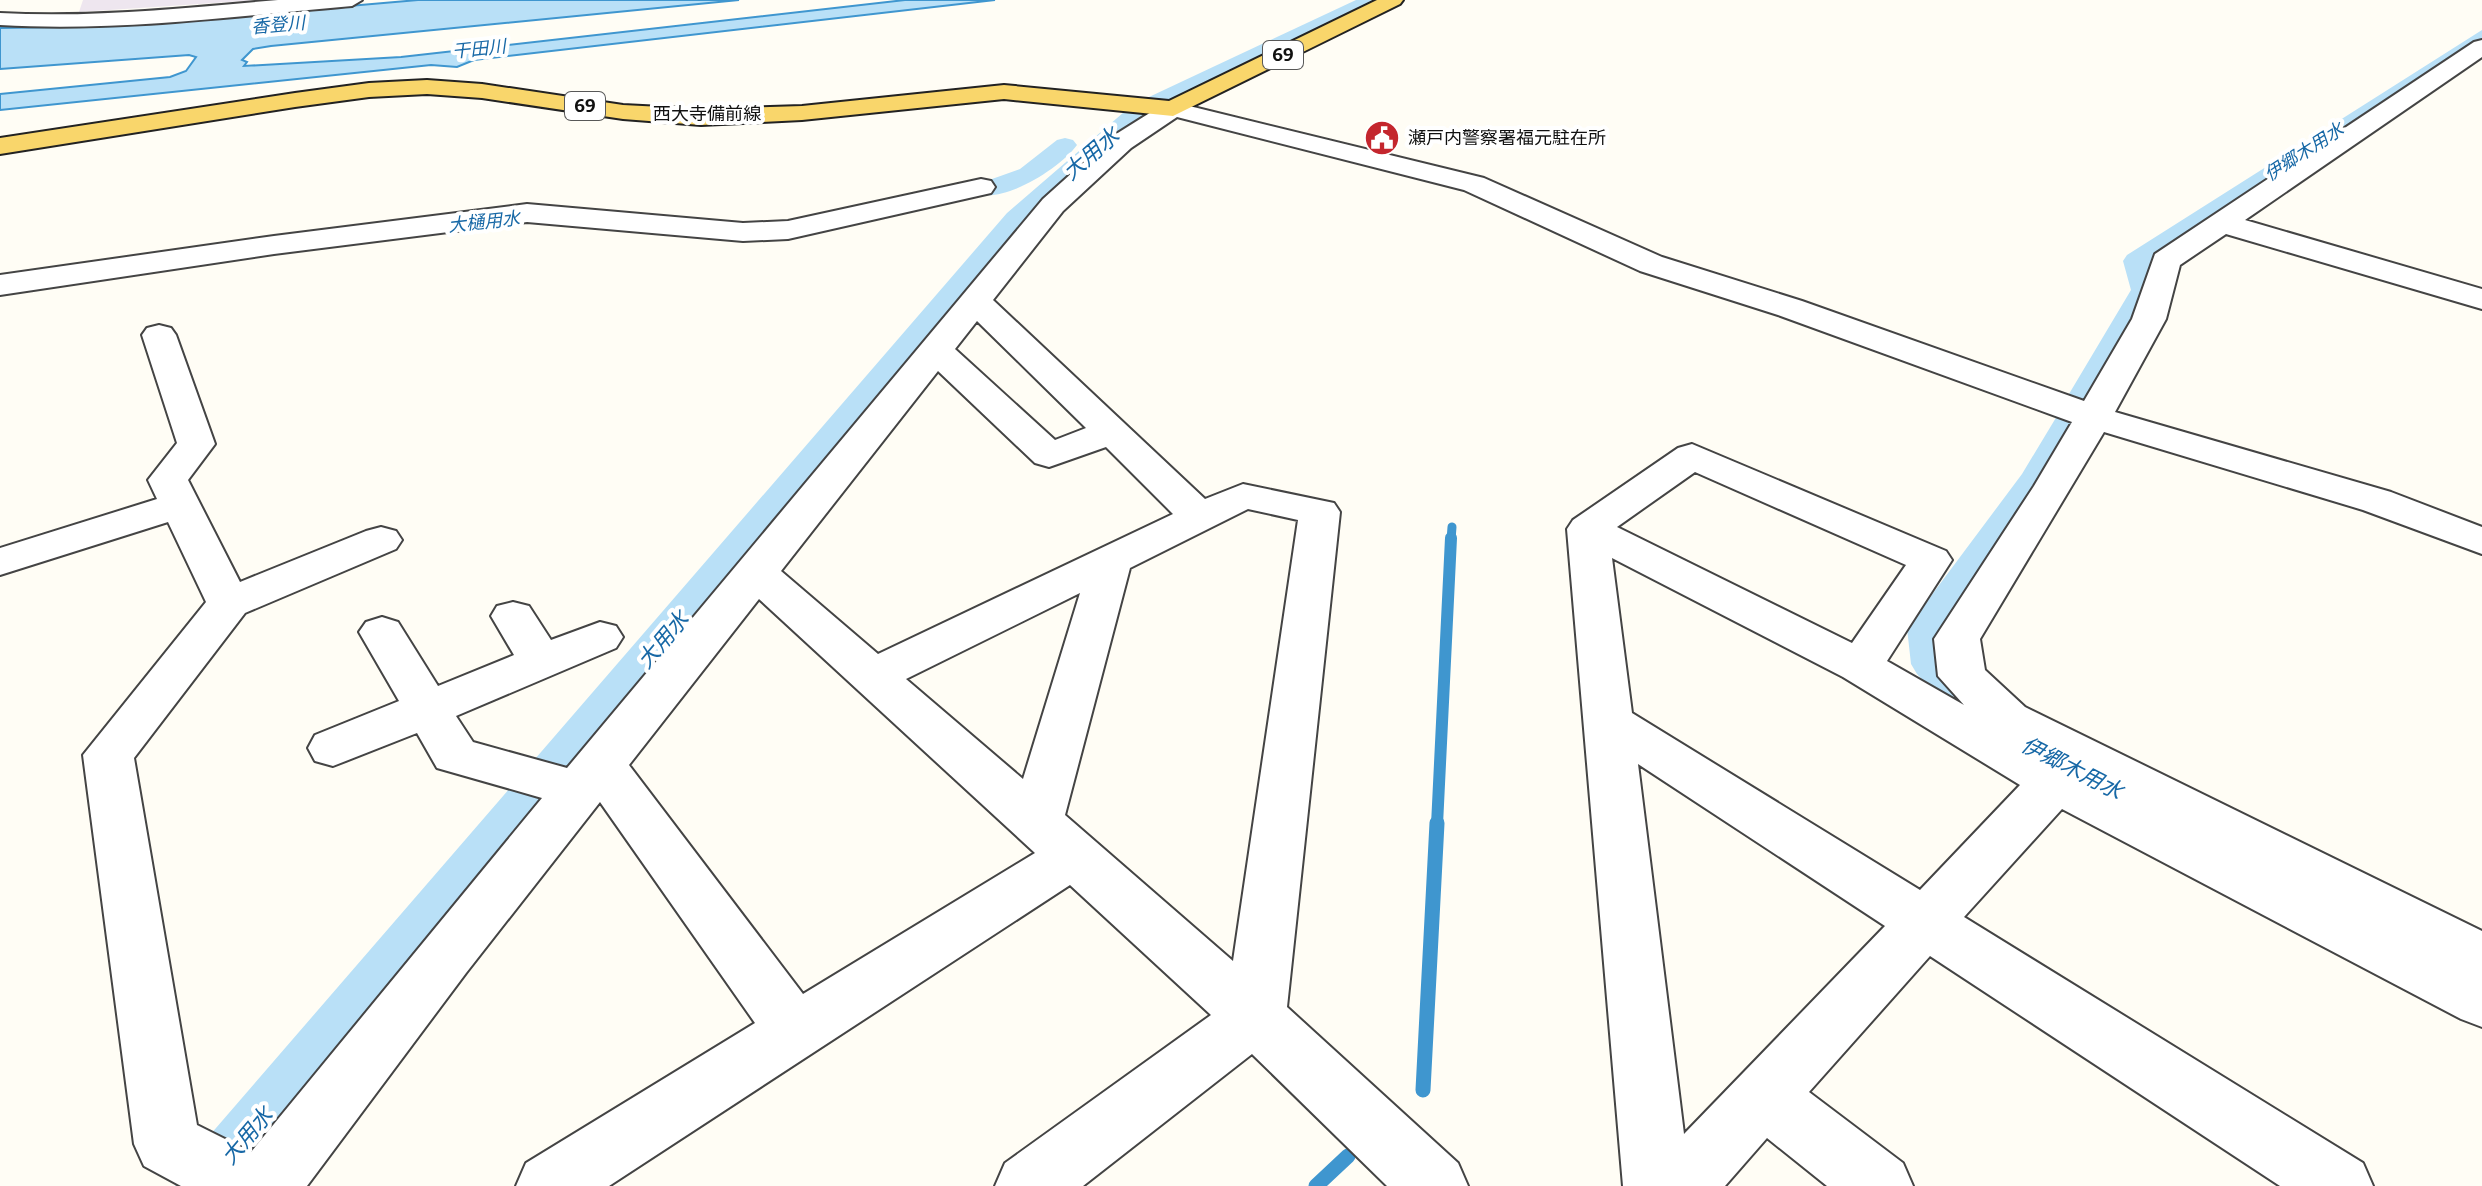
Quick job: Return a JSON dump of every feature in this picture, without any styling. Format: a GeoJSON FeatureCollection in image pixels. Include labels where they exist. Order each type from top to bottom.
{"type":"FeatureCollection","features":[{"type":"Feature","properties":{"kind":"main road","name":"69"},"geometry":{"type":"LineString","coordinates":[[1173,109],[1393,0]]}},
{"type":"Feature","properties":{"kind":"main road","name":"西大寺備前線"},"geometry":{"type":"LineString","coordinates":[[0,146],[295,100],[369,90],[427,87],[482,91],[623,112],[701,117],[802,113],[1004,92],[1173,109]]}},
{"type":"Feature","properties":{"kind":"street"},"geometry":{"type":"LineString","coordinates":[[54,22],[66,0]]}},
{"type":"Feature","properties":{"kind":"street"},"geometry":{"type":"LineString","coordinates":[[0,19],[54,22],[352,0]]}},
{"type":"Feature","properties":{"kind":"street"},"geometry":{"type":"LineString","coordinates":[[2482,47],[2166,261],[2149,319],[2054,486],[1957,639],[1962,676],[2008,719],[2482,958]]}},
{"type":"Feature","properties":{"kind":"street"},"geometry":{"type":"LineString","coordinates":[[381,540],[229,603],[108,755],[167,1144],[236,1178],[567,779],[755,571],[1053,205],[1122,142],[1173,109],[1474,184],[1651,264],[1790,308],[2093,417],[2377,501],[2482,541]]}},
{"type":"Feature","properties":{"kind":"street"},"geometry":{"type":"LineString","coordinates":[[0,285],[274,245],[527,213],[743,232],[788,230],[981,187]]}},
{"type":"Feature","properties":{"kind":"street"},"geometry":{"type":"LineString","coordinates":[[2222,223],[2482,299]]}},
{"type":"Feature","properties":{"kind":"street"},"geometry":{"type":"LineString","coordinates":[[974,300],[1200,517]]}},
{"type":"Feature","properties":{"kind":"street"},"geometry":{"type":"LineString","coordinates":[[159,335],[196,444],[168,480],[229,603]]}},
{"type":"Feature","properties":{"kind":"street"},"geometry":{"type":"LineString","coordinates":[[934,348],[1049,455],[1112,432]]}},
{"type":"Feature","properties":{"kind":"street"},"geometry":{"type":"LineString","coordinates":[[1588,529],[1692,456],[1931,560],[1860,666]]}},
{"type":"Feature","properties":{"kind":"street"},"geometry":{"type":"LineString","coordinates":[[873,676],[1243,496],[1320,512],[1255,1017],[1029,1186]]}},
{"type":"Feature","properties":{"kind":"street"},"geometry":{"type":"LineString","coordinates":[[0,562],[180,505]]}},
{"type":"Feature","properties":{"kind":"street"},"geometry":{"type":"LineString","coordinates":[[1588,529],[1860,666],[2055,782],[2482,1001]]}},
{"type":"Feature","properties":{"kind":"street"},"geometry":{"type":"LineString","coordinates":[[1588,529],[1657,1186]]}},
{"type":"Feature","properties":{"kind":"street"},"geometry":{"type":"LineString","coordinates":[[550,1186],[795,1031],[1054,840],[1111,560]]}},
{"type":"Feature","properties":{"kind":"street"},"geometry":{"type":"LineString","coordinates":[[755,571],[1255,1017],[1434,1186]]}},
{"type":"Feature","properties":{"kind":"street"},"geometry":{"type":"LineString","coordinates":[[513,616],[542,662]]}},
{"type":"Feature","properties":{"kind":"street"},"geometry":{"type":"LineString","coordinates":[[382,632],[455,755],[567,779],[795,1031]]}},
{"type":"Feature","properties":{"kind":"street"},"geometry":{"type":"LineString","coordinates":[[333,748],[600,637]]}},
{"type":"Feature","properties":{"kind":"street"},"geometry":{"type":"LineString","coordinates":[[1608,721],[2339,1186]]}},
{"type":"Feature","properties":{"kind":"street"},"geometry":{"type":"LineString","coordinates":[[1680,1186],[2055,782]]}},
{"type":"Feature","properties":{"kind":"street"},"geometry":{"type":"LineString","coordinates":[[1764,1096],[1879,1186]]}},
{"type":"Feature","properties":{"kind":"shaded area"},"geometry":{"type":"Polygon","coordinates":[[[83,0],[258,0],[79,12],[83,0]]]}},
{"type":"Feature","properties":{"kind":"water"},"geometry":{"type":"Polygon","coordinates":[[[418,0],[739,0],[271,46],[253,49],[242,60],[247,62],[244,66],[401,57],[905,0],[995,0],[474,60],[457,67],[431,65],[0,110],[0,94],[170,77],[186,71],[196,57],[189,55],[0,69],[0,28],[120,26],[418,0]]]}},
{"type":"Feature","properties":{"kind":"waterway","name":"大用水"},"geometry":{"type":"LineString","coordinates":[[1157,102],[1371,0]]}},
{"type":"Feature","properties":{"kind":"waterway","name":"伊郷木用水"},"geometry":{"type":"LineString","coordinates":[[2082,399],[2146,290],[2137,261],[2482,36]]}},
{"type":"Feature","properties":{"kind":"waterway","name":"大用水"},"geometry":{"type":"LineString","coordinates":[[206,1186],[1016,219],[1139,111]]}},
{"type":"Feature","properties":{"kind":"waterway","name":"大樋用水"},"geometry":{"type":"LineString","coordinates":[[987,189],[1029,174],[1065,145]]}},
{"type":"Feature","properties":{"kind":"waterway","name":"伊郷木用水"},"geometry":{"type":"LineString","coordinates":[[1976,709],[1932,664],[1928,628],[2038,477],[2069,423]]}},
{"type":"Feature","properties":{"kind":"waterway"},"geometry":{"type":"LineString","coordinates":[[1451,540],[1452,527]]}},
{"type":"Feature","properties":{"kind":"waterway"},"geometry":{"type":"LineString","coordinates":[[1437,825],[1451,538]]}},
{"type":"Feature","properties":{"kind":"waterway"},"geometry":{"type":"LineString","coordinates":[[1423,1090],[1437,823]]}},
{"type":"Feature","properties":{"kind":"waterway"},"geometry":{"type":"LineString","coordinates":[[1316,1186],[1348,1156]]}},
{"type":"Feature","properties":{"kind":"place","name":"瀬戸内警察署福元駐在所"},"geometry":{"type":"Point","coordinates":[1382,138]}},
{"type":"Feature","properties":{"kind":"water label","name":"香登川"},"geometry":{"type":"Point","coordinates":[278,25]}},
{"type":"Feature","properties":{"kind":"water label","name":"干田川"},"geometry":{"type":"Point","coordinates":[479,49]}}]}
